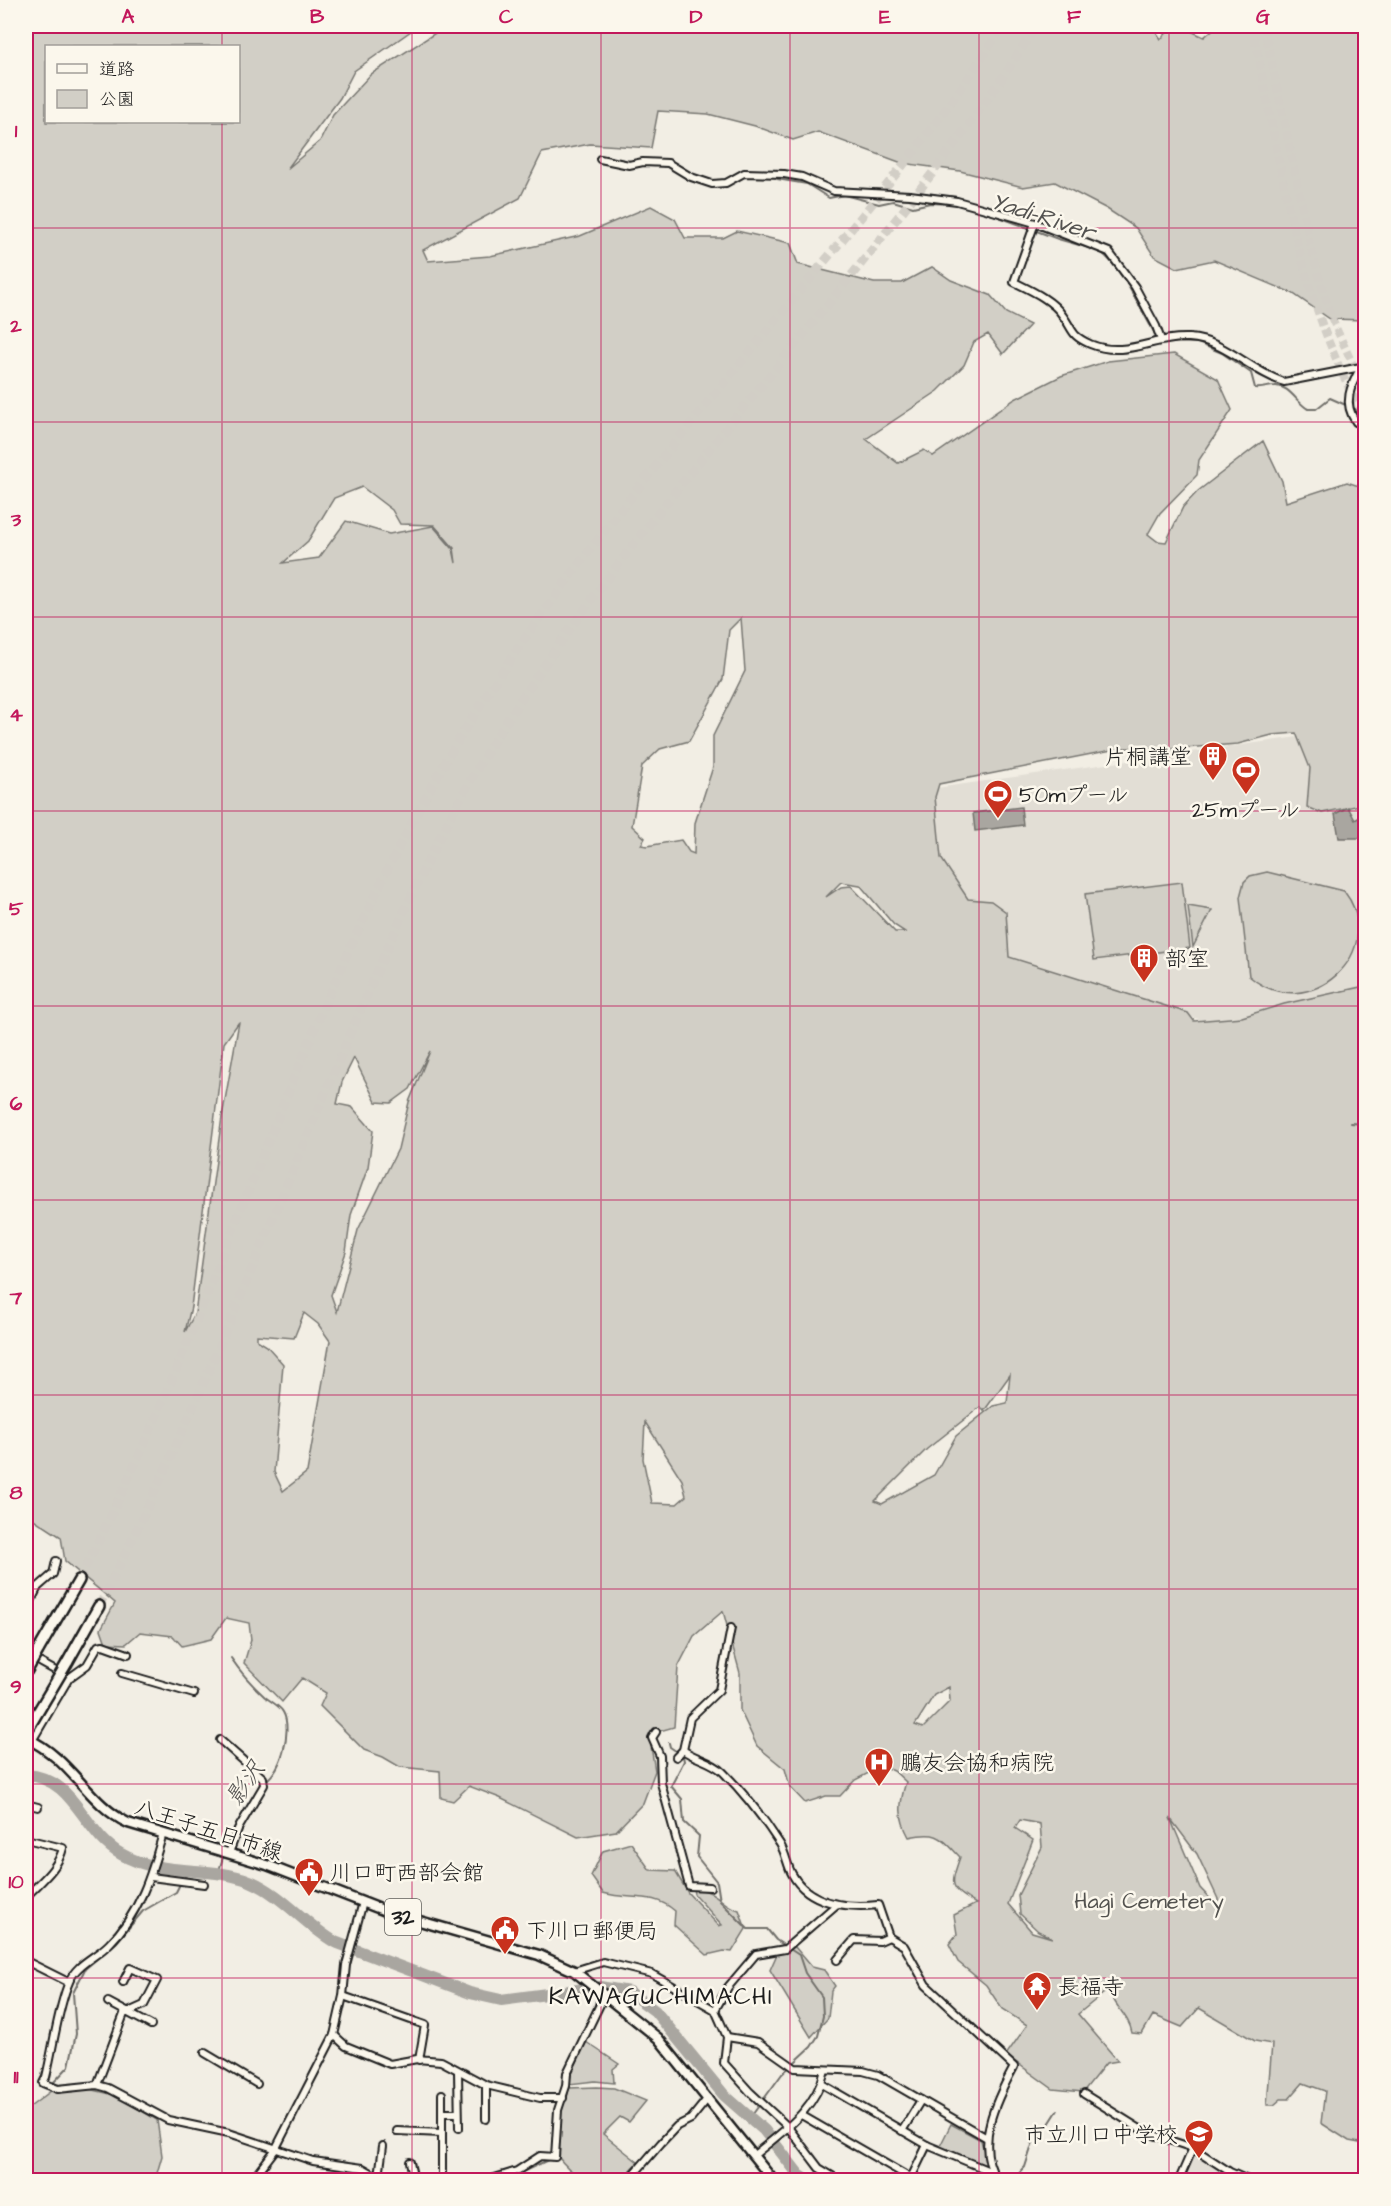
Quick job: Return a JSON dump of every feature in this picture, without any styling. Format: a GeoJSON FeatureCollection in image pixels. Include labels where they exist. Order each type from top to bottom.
{"type":"FeatureCollection","features":[{"type":"Feature","properties":{"kind":"highway"},"geometry":{"type":"LineString","coordinates":[[26,1671],[29,1653],[79,1580]]}},
{"type":"Feature","properties":{"kind":"highway"},"geometry":{"type":"LineString","coordinates":[[26,1732],[99,1606]]}},
{"type":"Feature","properties":{"kind":"main road","name":"八王子五日市線"},"geometry":{"type":"LineString","coordinates":[[29,1739],[58,1756],[117,1818],[225,1851],[424,1924],[539,1955],[576,1972],[658,2038],[773,2181]]}},
{"type":"Feature","properties":{"kind":"street"},"geometry":{"type":"LineString","coordinates":[[600,159],[628,165],[643,162],[668,163],[691,177],[712,184],[726,183],[744,173],[784,174],[802,177],[834,191],[948,200],[1035,223],[1109,252],[1134,287],[1156,326],[1161,340]]}},
{"type":"Feature","properties":{"kind":"street"},"geometry":{"type":"LineString","coordinates":[[1035,223],[1014,282],[1053,306],[1063,315],[1069,331],[1091,344],[1125,350],[1161,340],[1185,338],[1202,340],[1284,382],[1363,366]]}},
{"type":"Feature","properties":{"kind":"street"},"geometry":{"type":"LineString","coordinates":[[1363,366],[1349,391],[1349,406],[1356,422],[1365,426]]}},
{"type":"Feature","properties":{"kind":"street"},"geometry":{"type":"LineString","coordinates":[[26,1611],[38,1587],[52,1574],[56,1561]]}},
{"type":"Feature","properties":{"kind":"street"},"geometry":{"type":"LineString","coordinates":[[676,1757],[682,1750],[690,1718],[720,1690],[730,1628]]}},
{"type":"Feature","properties":{"kind":"street"},"geometry":{"type":"LineString","coordinates":[[26,1638],[29,1653],[69,1678]]}},
{"type":"Feature","properties":{"kind":"street"},"geometry":{"type":"LineString","coordinates":[[29,1739],[69,1678],[87,1665],[98,1646],[103,1645],[128,1654]]}},
{"type":"Feature","properties":{"kind":"street"},"geometry":{"type":"LineString","coordinates":[[122,1673],[194,1694]]}},
{"type":"Feature","properties":{"kind":"street"},"geometry":{"type":"LineString","coordinates":[[656,1732],[652,1738],[660,1756],[661,1783],[689,1886],[710,1887]]}},
{"type":"Feature","properties":{"kind":"street"},"geometry":{"type":"LineString","coordinates":[[220,1740],[263,1782],[225,1851]]}},
{"type":"Feature","properties":{"kind":"street"},"geometry":{"type":"LineString","coordinates":[[682,1750],[697,1760],[708,1762],[722,1771],[772,1831],[798,1883],[808,1891],[836,1905],[851,1908],[878,1905],[889,1937],[904,1946],[926,1985],[1014,2067],[996,2101],[987,2138],[992,2172],[998,2181]]}},
{"type":"Feature","properties":{"kind":"street"},"geometry":{"type":"LineString","coordinates":[[26,1804],[38,1807]]}},
{"type":"Feature","properties":{"kind":"street"},"geometry":{"type":"LineString","coordinates":[[163,1833],[152,1875],[125,1925],[108,1945],[82,1964],[68,1982],[43,2083],[58,2089],[97,2085],[108,2088],[168,2120],[229,2133],[313,2162],[363,2168],[381,2178],[383,2146]]}},
{"type":"Feature","properties":{"kind":"street"},"geometry":{"type":"LineString","coordinates":[[26,1839],[63,1848],[55,1866],[26,1897]]}},
{"type":"Feature","properties":{"kind":"street"},"geometry":{"type":"LineString","coordinates":[[152,1875],[204,1884]]}},
{"type":"Feature","properties":{"kind":"street"},"geometry":{"type":"LineString","coordinates":[[252,2181],[275,2150],[334,2035],[343,1996],[348,1958],[363,1902]]}},
{"type":"Feature","properties":{"kind":"street"},"geometry":{"type":"LineString","coordinates":[[715,2010],[728,1987],[756,1954],[787,1948],[836,1905]]}},
{"type":"Feature","properties":{"kind":"street"},"geometry":{"type":"LineString","coordinates":[[837,1960],[854,1940],[880,1941],[889,1937]]}},
{"type":"Feature","properties":{"kind":"street"},"geometry":{"type":"LineString","coordinates":[[26,1961],[68,1982]]}},
{"type":"Feature","properties":{"kind":"street"},"geometry":{"type":"LineString","coordinates":[[576,1972],[603,1962],[645,1972],[715,2010],[727,2037],[724,2063],[761,2101],[819,2168],[839,2181]]}},
{"type":"Feature","properties":{"kind":"street"},"geometry":{"type":"LineString","coordinates":[[97,2085],[124,2014],[144,2006],[157,1980],[130,1968],[123,1982]]}},
{"type":"Feature","properties":{"kind":"street"},"geometry":{"type":"LineString","coordinates":[[489,2181],[518,2171],[540,2156],[555,2157],[558,2110],[563,2098],[567,2073],[605,1994]]}},
{"type":"Feature","properties":{"kind":"street"},"geometry":{"type":"LineString","coordinates":[[343,1996],[425,2025],[419,2060]]}},
{"type":"Feature","properties":{"kind":"street"},"geometry":{"type":"LineString","coordinates":[[108,2002],[151,2025]]}},
{"type":"Feature","properties":{"kind":"street"},"geometry":{"type":"LineString","coordinates":[[334,2035],[346,2046],[390,2064],[419,2060],[441,2061],[486,2085],[540,2098],[563,2098]]}},
{"type":"Feature","properties":{"kind":"street"},"geometry":{"type":"LineString","coordinates":[[727,2037],[764,2045],[790,2066],[868,2072],[892,2082],[987,2138]]}},
{"type":"Feature","properties":{"kind":"street"},"geometry":{"type":"LineString","coordinates":[[205,2053],[257,2084]]}},
{"type":"Feature","properties":{"kind":"street"},"geometry":{"type":"LineString","coordinates":[[753,2156],[803,2116],[822,2084],[825,2070]]}},
{"type":"Feature","properties":{"kind":"street"},"geometry":{"type":"LineString","coordinates":[[458,2071],[459,2128]]}},
{"type":"Feature","properties":{"kind":"street"},"geometry":{"type":"LineString","coordinates":[[822,2084],[927,2145],[992,2172]]}},
{"type":"Feature","properties":{"kind":"street"},"geometry":{"type":"LineString","coordinates":[[486,2085],[486,2119]]}},
{"type":"Feature","properties":{"kind":"street"},"geometry":{"type":"LineString","coordinates":[[442,2094],[442,2181]]}},
{"type":"Feature","properties":{"kind":"street"},"geometry":{"type":"LineString","coordinates":[[1084,2094],[1144,2132],[1193,2148],[1248,2181]]}},
{"type":"Feature","properties":{"kind":"street"},"geometry":{"type":"LineString","coordinates":[[629,2181],[677,2126],[691,2119],[708,2098]]}},
{"type":"Feature","properties":{"kind":"street"},"geometry":{"type":"LineString","coordinates":[[902,2131],[921,2100]]}},
{"type":"Feature","properties":{"kind":"street"},"geometry":{"type":"LineString","coordinates":[[442,2113],[458,2113]]}},
{"type":"Feature","properties":{"kind":"street"},"geometry":{"type":"LineString","coordinates":[[803,2116],[911,2180],[927,2145]]}},
{"type":"Feature","properties":{"kind":"street"},"geometry":{"type":"LineString","coordinates":[[397,2131],[442,2133]]}},
{"type":"Feature","properties":{"kind":"street"},"geometry":{"type":"LineString","coordinates":[[1179,2181],[1193,2148]]}},
{"type":"Feature","properties":{"kind":"street"},"geometry":{"type":"LineString","coordinates":[[410,2162],[414,2181]]}},
{"type":"Feature","properties":{"kind":"shaded area"},"geometry":{"type":"Polygon","coordinates":[[[1305,736],[1365,802],[1365,1004],[1225,1025],[951,961],[929,789],[1305,736]]]}},
{"type":"Feature","properties":{"kind":"shaded area","name":"50mプール"},"geometry":{"type":"Polygon","coordinates":[[[1021,807],[1023,825],[975,831],[973,813],[1021,807]]]}},
{"type":"Feature","properties":{"kind":"shaded area"},"geometry":{"type":"Polygon","coordinates":[[[1348,807],[1355,820],[1365,814],[1365,838],[1339,838],[1335,814],[1348,807]]]}},
{"type":"Feature","properties":{"kind":"shaded area","name":"市立川口中学校"},"geometry":{"type":"Polygon","coordinates":[[[1193,2148],[1248,2180],[1179,2180],[1193,2148]]]}},
{"type":"Feature","properties":{"kind":"green space","name":"Hagi Cemetery"},"geometry":{"type":"Polygon","coordinates":[[[26,26],[418,26],[354,71],[340,98],[287,169],[320,141],[333,115],[371,74],[443,28],[478,33],[467,26],[1152,26],[1161,39],[1173,26],[1180,26],[1204,37],[1217,26],[1365,26],[1365,320],[1330,319],[1292,293],[1214,260],[1177,268],[1154,256],[1136,228],[1107,209],[1055,182],[1023,187],[960,171],[902,163],[818,132],[793,140],[755,126],[708,114],[658,111],[651,148],[590,144],[542,153],[520,198],[423,250],[428,261],[490,256],[580,236],[651,206],[675,219],[685,238],[723,238],[737,231],[790,243],[798,264],[874,283],[902,283],[932,267],[951,280],[990,295],[1006,313],[1030,325],[1003,354],[988,334],[974,342],[964,365],[938,391],[866,439],[898,463],[924,450],[933,456],[1015,399],[1061,376],[1108,361],[1174,354],[1218,379],[1232,410],[1199,460],[1197,475],[1160,513],[1148,534],[1157,541],[1166,542],[1183,507],[1198,491],[1263,441],[1282,481],[1286,502],[1347,482],[1365,488],[1365,804],[1322,813],[1307,807],[1310,768],[1296,733],[1272,735],[1238,744],[1171,749],[1122,748],[939,784],[935,797],[941,858],[968,899],[991,901],[1006,912],[1009,957],[1188,1013],[1194,1021],[1242,1017],[1284,1004],[1365,986],[1365,2144],[1349,2141],[1321,2123],[1325,2091],[1303,2083],[1289,2099],[1281,2099],[1274,2105],[1267,2105],[1272,2044],[1255,2041],[1199,2008],[1182,2027],[1153,2015],[1142,2034],[1132,2033],[1128,2021],[1114,2001],[1109,1989],[1078,2014],[1118,2061],[1106,2063],[1083,2092],[1053,2089],[1006,2055],[1027,2025],[1002,2009],[986,1985],[958,1962],[949,1944],[957,1934],[954,1915],[976,1904],[961,1894],[954,1885],[954,1874],[960,1857],[948,1844],[933,1835],[909,1837],[901,1810],[906,1782],[894,1771],[882,1766],[855,1780],[840,1796],[826,1796],[805,1803],[790,1787],[785,1769],[757,1746],[740,1710],[740,1673],[723,1611],[694,1636],[678,1667],[674,1727],[649,1734],[655,1771],[643,1803],[616,1831],[578,1837],[500,1798],[469,1786],[453,1801],[441,1798],[440,1771],[400,1767],[364,1750],[320,1706],[326,1693],[302,1678],[282,1702],[244,1663],[251,1640],[249,1623],[226,1618],[211,1639],[182,1646],[173,1636],[140,1632],[126,1644],[106,1643],[101,1629],[115,1603],[65,1561],[61,1537],[26,1514],[26,26]],[[362,487],[334,498],[308,541],[283,563],[319,558],[346,521],[389,534],[433,526],[453,549],[456,563],[454,548],[434,525],[400,524],[392,510],[362,487]],[[741,618],[729,630],[723,679],[689,741],[660,749],[642,766],[632,826],[645,838],[641,845],[681,840],[689,852],[694,854],[695,823],[713,767],[713,736],[745,671],[741,618]],[[841,882],[826,897],[841,887],[851,886],[895,932],[905,932],[894,925],[860,885],[841,882]],[[239,1022],[224,1043],[191,1307],[185,1332],[195,1313],[222,1117],[239,1022]],[[430,1051],[410,1089],[391,1103],[376,1102],[354,1058],[342,1082],[337,1104],[352,1107],[373,1131],[368,1167],[351,1215],[346,1252],[331,1295],[337,1312],[358,1230],[398,1149],[409,1102],[430,1051]],[[304,1313],[294,1338],[257,1335],[257,1340],[267,1346],[283,1364],[274,1472],[283,1491],[307,1472],[330,1341],[318,1324],[304,1313]],[[1010,1375],[984,1411],[980,1407],[927,1449],[875,1501],[882,1504],[934,1475],[956,1436],[993,1406],[1007,1403],[1010,1375]],[[645,1422],[643,1459],[652,1503],[677,1504],[686,1496],[682,1480],[645,1422]],[[949,1687],[934,1695],[915,1725],[923,1728],[950,1701],[949,1687]],[[1170,1818],[1200,1888],[1217,1906],[1218,1899],[1197,1854],[1170,1818]],[[1020,1820],[1015,1828],[1033,1840],[1008,1904],[1032,1932],[1052,1938],[1038,1931],[1020,1914],[1018,1895],[1042,1847],[1040,1824],[1020,1820]]]}},
{"type":"Feature","properties":{"kind":"green space"},"geometry":{"type":"Polygon","coordinates":[[[1267,872],[1344,891],[1356,914],[1357,937],[1350,958],[1336,975],[1317,987],[1295,993],[1272,989],[1249,976],[1240,897],[1244,882],[1250,876],[1267,872]]]}},
{"type":"Feature","properties":{"kind":"green space"},"geometry":{"type":"Polygon","coordinates":[[[1182,882],[1190,948],[1094,960],[1085,894],[1182,882]]]}},
{"type":"Feature","properties":{"kind":"green space"},"geometry":{"type":"Polygon","coordinates":[[[1188,906],[1212,910],[1193,947],[1188,906]]]}},
{"type":"Feature","properties":{"kind":"green space"},"geometry":{"type":"Polygon","coordinates":[[[631,1843],[650,1870],[675,1871],[688,1893],[719,1926],[722,1925],[694,1894],[693,1889],[709,1892],[732,1908],[739,1910],[746,1929],[732,1952],[724,1951],[707,1955],[674,1925],[675,1911],[658,1901],[603,1893],[591,1876],[603,1851],[631,1843]]]}},
{"type":"Feature","properties":{"kind":"green space"},"geometry":{"type":"Polygon","coordinates":[[[795,1947],[812,1967],[824,1970],[835,1986],[831,1991],[828,2018],[811,2037],[770,1970],[777,1954],[795,1947]]]}},
{"type":"Feature","properties":{"kind":"green space"},"geometry":{"type":"Polygon","coordinates":[[[586,2042],[619,2064],[613,2069],[614,2083],[595,2081],[569,2084],[586,2042]]]}},
{"type":"Feature","properties":{"kind":"green space"},"geometry":{"type":"Polygon","coordinates":[[[76,2086],[115,2095],[157,2120],[162,2156],[155,2180],[26,2180],[26,2110],[51,2091],[76,2086]]]}},
{"type":"Feature","properties":{"kind":"green space"},"geometry":{"type":"Polygon","coordinates":[[[569,2088],[614,2088],[646,2101],[629,2122],[620,2117],[603,2134],[638,2162],[622,2180],[584,2178],[571,2171],[556,2154],[559,2109],[567,2098],[569,2088]]]}},
{"type":"Feature","properties":{"kind":"green space"},"geometry":{"type":"Polygon","coordinates":[[[951,2124],[981,2140],[989,2171],[938,2150],[951,2124]]]}},
{"type":"Feature","properties":{"kind":"waterway","name":"Yadi-River"},"geometry":{"type":"LineString","coordinates":[[777,179],[807,184],[829,198],[844,195],[879,204],[893,201],[913,207],[930,203],[954,204],[972,208]]}},
{"type":"Feature","properties":{"kind":"waterway","name":"Yadi-River"},"geometry":{"type":"LineString","coordinates":[[980,210],[1058,239],[1093,249]]}},
{"type":"Feature","properties":{"kind":"waterway","name":"Yadi-River"},"geometry":{"type":"LineString","coordinates":[[1099,251],[1124,278],[1157,337]]}},
{"type":"Feature","properties":{"kind":"waterway","name":"Yadi-River"},"geometry":{"type":"LineString","coordinates":[[1160,342],[1198,343],[1222,353],[1251,373],[1255,388],[1280,386],[1289,391],[1308,409],[1316,409],[1330,398],[1366,414]]}},
{"type":"Feature","properties":{"kind":"waterway"},"geometry":{"type":"LineString","coordinates":[[1350,1123],[1366,1124]]}},
{"type":"Feature","properties":{"kind":"waterway","name":"影沢"},"geometry":{"type":"LineString","coordinates":[[226,1849],[233,1830],[261,1783],[274,1772],[283,1752],[287,1729],[282,1710],[256,1688],[231,1658]]}},
{"type":"Feature","properties":{"kind":"waterway"},"geometry":{"type":"LineString","coordinates":[[669,1743],[670,1747],[683,1756],[684,1761],[671,1786],[682,1799],[684,1822],[699,1836],[697,1857],[717,1882],[720,1901],[748,1929],[767,1929],[776,1940],[799,1955],[805,1973],[822,1997],[823,2016],[818,2036],[811,2047],[782,2074],[750,2118]]}},
{"type":"Feature","properties":{"kind":"waterway"},"geometry":{"type":"LineString","coordinates":[[26,1775],[43,1778],[56,1785],[68,1795],[108,1845],[121,1854],[152,1866],[218,1873],[250,1881],[273,1894],[335,1942],[470,1993],[501,2000],[600,1987],[629,1992],[655,2011],[724,2095],[764,2130],[799,2175],[807,2180]]}},
{"type":"Feature","properties":{"kind":"waterway","name":"影沢"},"geometry":{"type":"LineString","coordinates":[[218,1874],[224,1854]]}},
{"type":"Feature","properties":{"kind":"waterway"},"geometry":{"type":"LineString","coordinates":[[184,1878],[190,1871]]}},
{"type":"Feature","properties":{"kind":"waterway"},"geometry":{"type":"LineString","coordinates":[[53,2083],[69,2066],[76,2034],[73,1993],[85,1969],[116,1943],[143,1911],[176,1892],[180,1884]]}},
{"type":"Feature","properties":{"kind":"waterway"},"geometry":{"type":"LineString","coordinates":[[593,2013],[597,1996]]}},
{"type":"Feature","properties":{"kind":"waterway"},"geometry":{"type":"LineString","coordinates":[[563,2087],[564,2075]]}},
{"type":"Feature","properties":{"kind":"waterway"},"geometry":{"type":"LineString","coordinates":[[1049,2124],[1058,2110]]}},
{"type":"Feature","properties":{"kind":"waterway"},"geometry":{"type":"LineString","coordinates":[[554,2128],[555,2112]]}},
{"type":"Feature","properties":{"kind":"waterway"},"geometry":{"type":"LineString","coordinates":[[1013,2180],[1025,2167],[1034,2139],[1045,2128]]}},
{"type":"Feature","properties":{"kind":"waterway"},"geometry":{"type":"LineString","coordinates":[[505,2180],[548,2160]]}},
{"type":"Feature","properties":{"kind":"waterway"},"geometry":{"type":"LineString","coordinates":[[335,2180],[336,2169],[364,2173],[376,2180]]}},
{"type":"Feature","properties":{"kind":"tunnel"},"geometry":{"type":"LineString","coordinates":[[79,1580],[130,1475],[177,1368],[308,1044],[355,937],[407,833],[464,731],[503,670],[587,553],[631,496],[864,214],[959,91],[1002,26]]}},
{"type":"Feature","properties":{"kind":"tunnel"},"geometry":{"type":"LineString","coordinates":[[99,1606],[165,1470],[393,935],[470,781],[536,677],[583,612],[681,485],[923,185],[982,107],[1036,26]]}},
{"type":"Feature","properties":{"kind":"tunnel"},"geometry":{"type":"LineString","coordinates":[[1252,26],[1285,193],[1306,276],[1341,370],[1366,415]]}},
{"type":"Feature","properties":{"kind":"tunnel"},"geometry":{"type":"LineString","coordinates":[[1264,26],[1311,248],[1331,317],[1366,393]]}},
{"type":"Feature","properties":{"kind":"place","name":"片桐講堂"},"geometry":{"type":"Point","coordinates":[1213,782]}},
{"type":"Feature","properties":{"kind":"place","name":"25mプール"},"geometry":{"type":"Point","coordinates":[1246,796]}},
{"type":"Feature","properties":{"kind":"place","name":"50mプール"},"geometry":{"type":"Point","coordinates":[998,820]}},
{"type":"Feature","properties":{"kind":"place","name":"部室"},"geometry":{"type":"Point","coordinates":[1144,984]}},
{"type":"Feature","properties":{"kind":"place","name":"鵬友会協和病院"},"geometry":{"type":"Point","coordinates":[879,1788]}},
{"type":"Feature","properties":{"kind":"place","name":"川口町西部会館"},"geometry":{"type":"Point","coordinates":[309,1898]}},
{"type":"Feature","properties":{"kind":"place","name":"下川口郵便局"},"geometry":{"type":"Point","coordinates":[505,1956]}},
{"type":"Feature","properties":{"kind":"place","name":"長福寺"},"geometry":{"type":"Point","coordinates":[1037,2012]}},
{"type":"Feature","properties":{"kind":"place","name":"市立川口中学校"},"geometry":{"type":"Point","coordinates":[1199,2160]}},
{"type":"Feature","properties":{"kind":"district","name":"KAWAGUCHIMACHI"},"geometry":{"type":"Point","coordinates":[661,1996]}}]}
